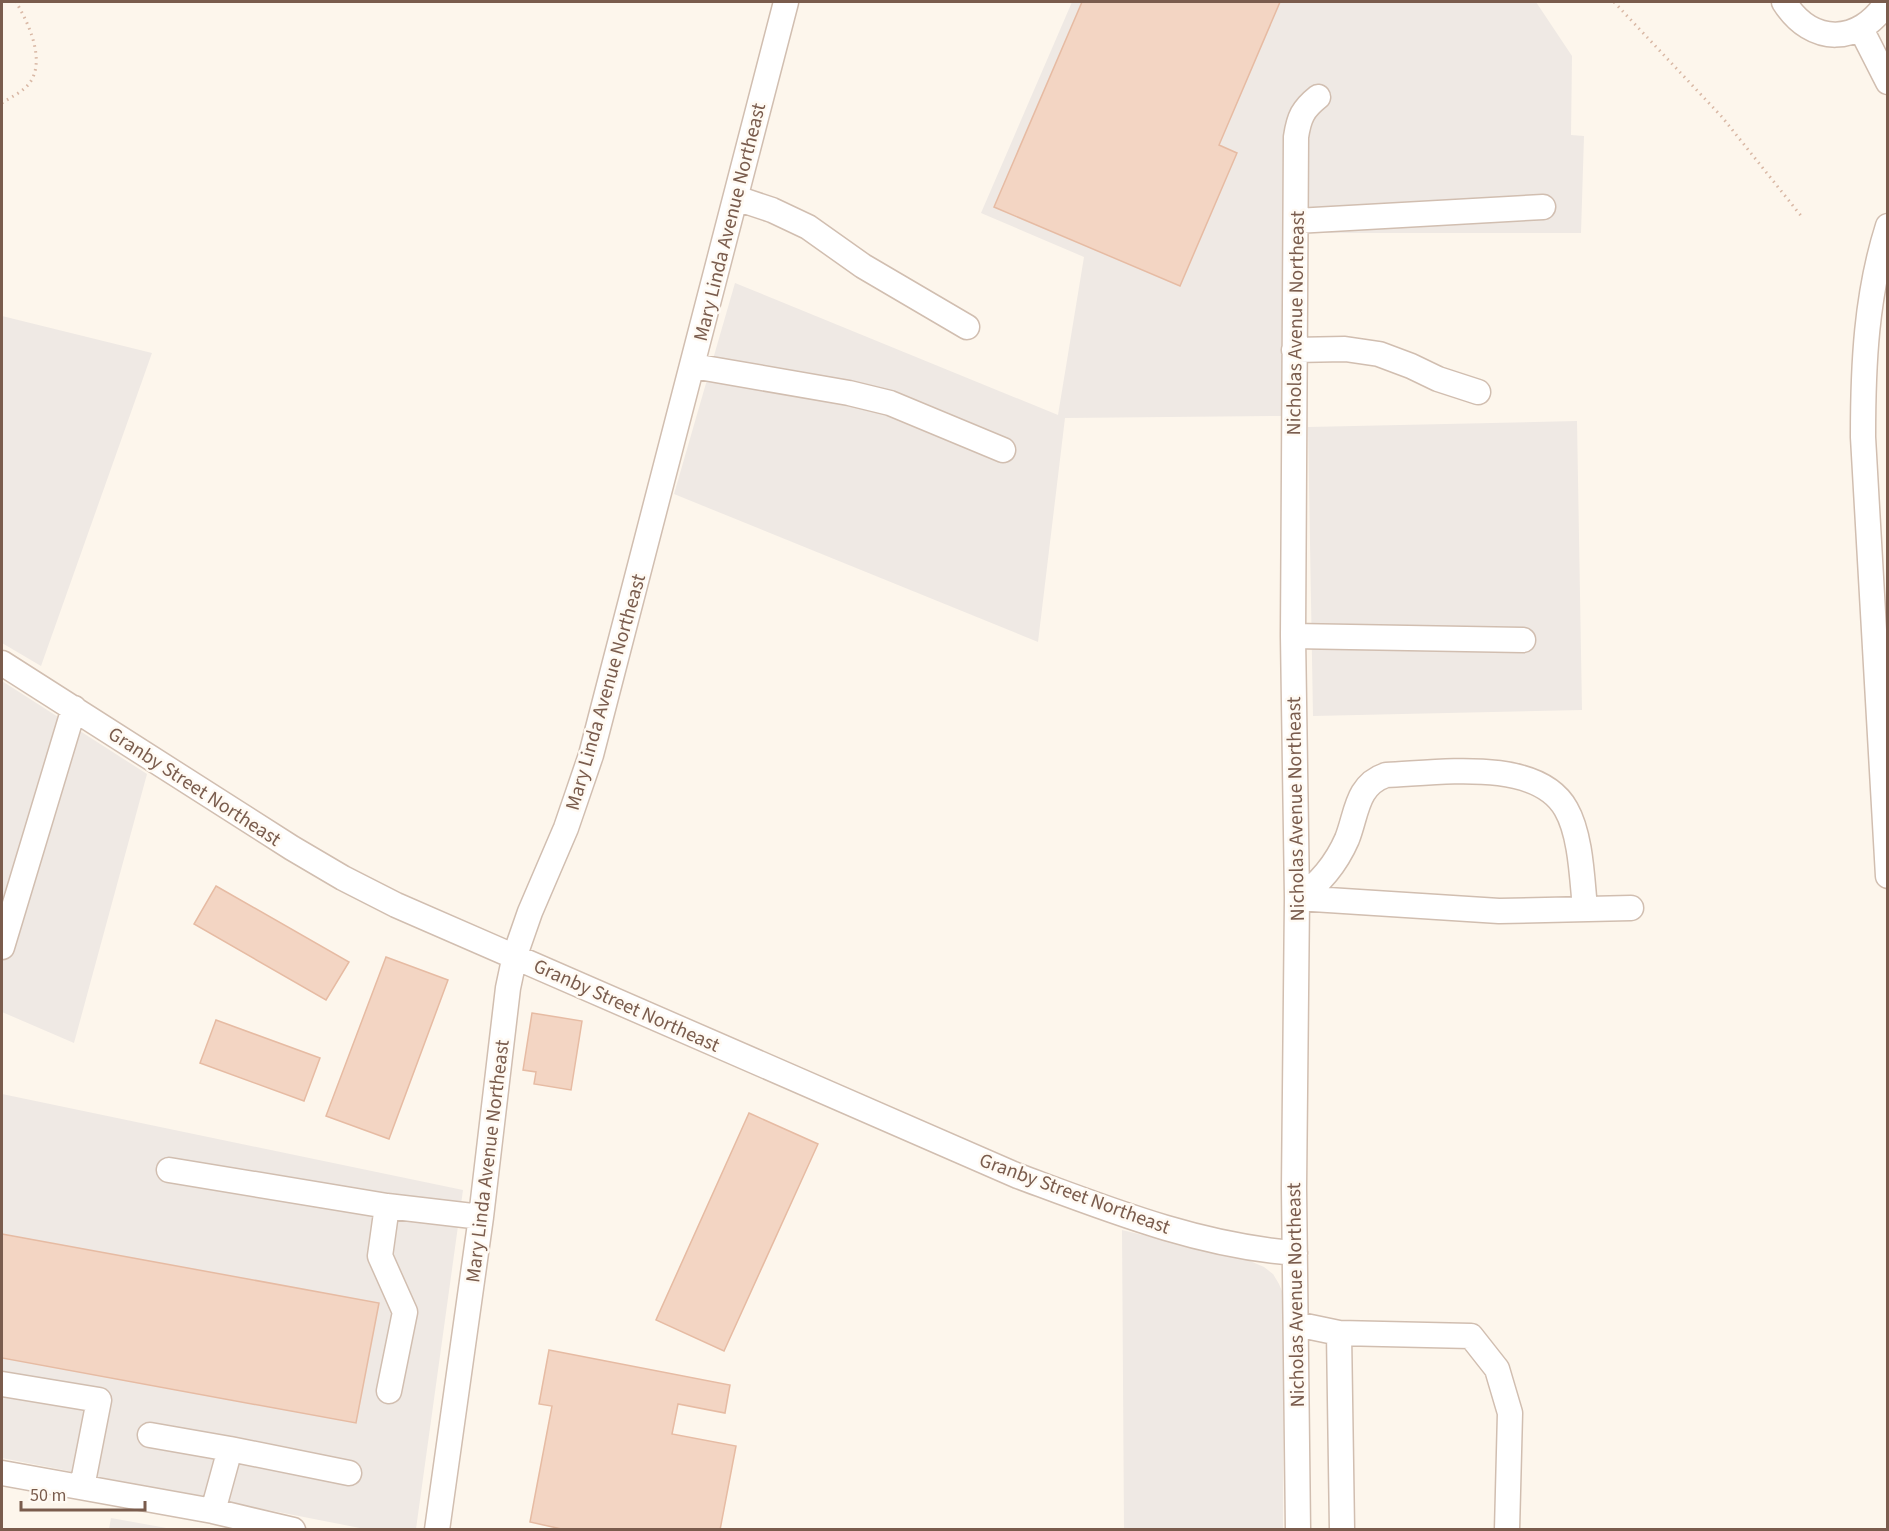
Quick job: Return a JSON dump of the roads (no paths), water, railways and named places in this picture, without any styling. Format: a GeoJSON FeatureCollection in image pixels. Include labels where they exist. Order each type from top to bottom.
{"type":"FeatureCollection","features":[{"type":"Feature","properties":{"kind":"street","name":"Mary Linda Avenue Northeast"},"geometry":{"type":"LineString","coordinates":[[437,1530],[481,1217],[508,988],[515,956],[530,912],[566,828],[591,755],[786,2]]}},
{"type":"Feature","properties":{"kind":"street"},"geometry":{"type":"LineString","coordinates":[[1766,2],[1789,9],[1808,27],[1825,34],[1844,34],[1861,29],[1876,17],[1887,2]]}},
{"type":"Feature","properties":{"kind":"street"},"geometry":{"type":"LineString","coordinates":[[1861,29],[1887,82]]}},
{"type":"Feature","properties":{"kind":"street","name":"Nicholas Avenue Northeast"},"geometry":{"type":"LineString","coordinates":[[1298,1530],[1295,1253],[1297,898],[1293,636],[1296,136],[1298,123],[1306,107],[1318,97]]}},
{"type":"Feature","properties":{"kind":"street"},"geometry":{"type":"LineString","coordinates":[[736,198],[772,210],[808,227],[863,266],[967,327]]}},
{"type":"Feature","properties":{"kind":"street"},"geometry":{"type":"LineString","coordinates":[[1296,221],[1543,207]]}},
{"type":"Feature","properties":{"kind":"street"},"geometry":{"type":"LineString","coordinates":[[1887,226],[1873,281],[1865,332],[1863,388],[1863,437],[1886,804],[1887,876]]}},
{"type":"Feature","properties":{"kind":"street"},"geometry":{"type":"LineString","coordinates":[[1294,350],[1345,349],[1379,354],[1445,382],[1478,392]]}},
{"type":"Feature","properties":{"kind":"street"},"geometry":{"type":"LineString","coordinates":[[693,366],[849,393],[890,403],[1003,450]]}},
{"type":"Feature","properties":{"kind":"street"},"geometry":{"type":"LineString","coordinates":[[1293,636],[1523,640]]}},
{"type":"Feature","properties":{"kind":"street","name":"Granby Street Northeast"},"geometry":{"type":"LineString","coordinates":[[2,663],[292,848],[396,905],[1018,1176],[1109,1210],[1163,1227],[1268,1251],[1295,1253]]}},
{"type":"Feature","properties":{"kind":"street"},"geometry":{"type":"LineString","coordinates":[[2,947],[74,708]]}},
{"type":"Feature","properties":{"kind":"street"},"geometry":{"type":"LineString","coordinates":[[1297,898],[1316,885],[1345,843],[1354,822],[1361,794],[1368,784],[1386,775],[1480,772],[1503,773],[1526,778],[1547,787],[1560,799],[1574,827],[1585,908]]}},
{"type":"Feature","properties":{"kind":"street"},"geometry":{"type":"LineString","coordinates":[[1297,898],[1499,911],[1631,908]]}},
{"type":"Feature","properties":{"kind":"street"},"geometry":{"type":"LineString","coordinates":[[169,1170],[387,1206],[481,1217]]}},
{"type":"Feature","properties":{"kind":"street"},"geometry":{"type":"LineString","coordinates":[[387,1206],[380,1256],[405,1312],[389,1391]]}},
{"type":"Feature","properties":{"kind":"street"},"geometry":{"type":"LineString","coordinates":[[1296,1324],[1339,1333],[1471,1336],[1497,1369],[1510,1413],[1507,1530]]}},
{"type":"Feature","properties":{"kind":"street"},"geometry":{"type":"LineString","coordinates":[[1339,1333],[1342,1530]]}},
{"type":"Feature","properties":{"kind":"street"},"geometry":{"type":"LineString","coordinates":[[2,1384],[99,1400],[82,1487]]}},
{"type":"Feature","properties":{"kind":"street"},"geometry":{"type":"LineString","coordinates":[[150,1435],[349,1473]]}},
{"type":"Feature","properties":{"kind":"street"},"geometry":{"type":"LineString","coordinates":[[213,1511],[230,1449]]}},
{"type":"Feature","properties":{"kind":"street"},"geometry":{"type":"LineString","coordinates":[[2,1473],[213,1511],[293,1530]]}}]}
